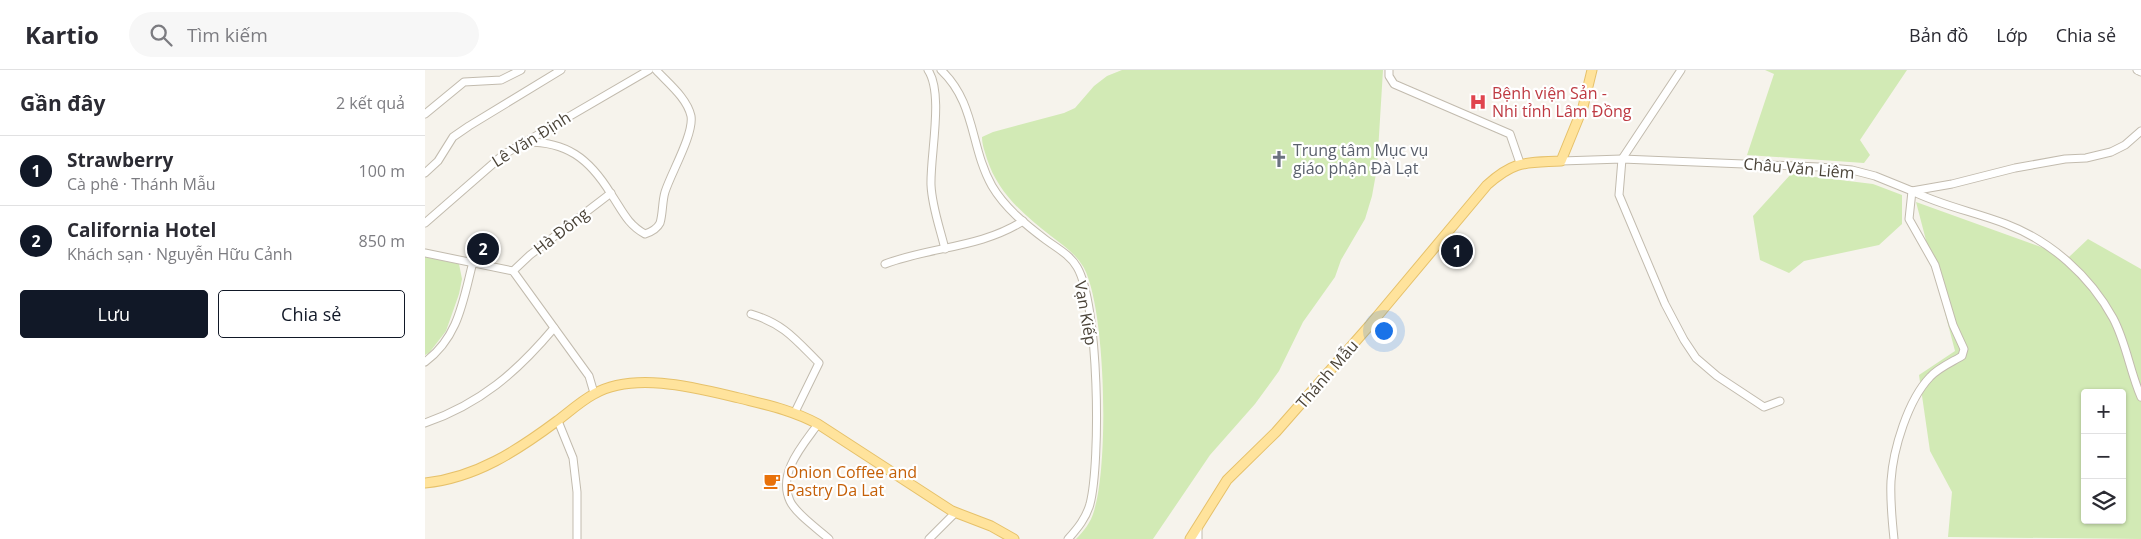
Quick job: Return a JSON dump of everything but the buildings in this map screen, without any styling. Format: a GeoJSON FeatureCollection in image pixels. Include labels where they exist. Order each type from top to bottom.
{"type":"FeatureCollection","features":[{"type":"Feature","properties":{"kind":"main road"},"geometry":{"type":"LineString","coordinates":[[1561,161],[1583,107],[1592,70]]}},
{"type":"Feature","properties":{"kind":"main road","name":"Thánh Mẫu"},"geometry":{"type":"LineString","coordinates":[[1191,539],[1227,480],[1275,432],[1398,291],[1465,209],[1502,171],[1519,163],[1561,161]]}},
{"type":"Feature","properties":{"kind":"main road"},"geometry":{"type":"LineString","coordinates":[[425,483],[449,478],[491,464],[514,452],[595,393],[619,385],[637,383],[684,385],[795,412],[818,424],[955,512],[991,526],[1014,539]]}},
{"type":"Feature","properties":{"kind":"street"},"geometry":{"type":"LineString","coordinates":[[425,114],[464,82],[501,80],[521,70]]}},
{"type":"Feature","properties":{"kind":"street"},"geometry":{"type":"LineString","coordinates":[[425,174],[438,161],[453,137],[561,70]]}},
{"type":"Feature","properties":{"kind":"street","name":"Lê Văn Định"},"geometry":{"type":"LineString","coordinates":[[425,223],[491,163],[649,70]]}},
{"type":"Feature","properties":{"kind":"street"},"geometry":{"type":"LineString","coordinates":[[524,142],[544,141],[571,151],[597,175],[633,227],[645,234],[652,232],[659,224],[664,195],[673,169],[689,134],[691,116],[682,98],[656,70]]}},
{"type":"Feature","properties":{"kind":"street"},"geometry":{"type":"LineString","coordinates":[[928,70],[933,81],[935,98],[931,182],[932,199],[945,249]]}},
{"type":"Feature","properties":{"kind":"street","name":"Vạn Kiếp"},"geometry":{"type":"LineString","coordinates":[[941,70],[955,84],[965,103],[981,159],[992,186],[1023,221],[1064,253],[1077,268],[1084,283],[1091,325],[1097,417],[1094,484],[1084,520],[1068,539]]}},
{"type":"Feature","properties":{"kind":"street"},"geometry":{"type":"LineString","coordinates":[[1389,70],[1389,76],[1394,84],[1510,134],[1519,163]]}},
{"type":"Feature","properties":{"kind":"street"},"geometry":{"type":"LineString","coordinates":[[1681,70],[1622,158],[1619,195],[1665,304],[1696,358],[1717,376],[1764,406],[1780,401]]}},
{"type":"Feature","properties":{"kind":"street"},"geometry":{"type":"LineString","coordinates":[[2137,70],[2141,72]]}},
{"type":"Feature","properties":{"kind":"street"},"geometry":{"type":"LineString","coordinates":[[1894,539],[1891,479],[1903,429],[1914,399],[1932,375],[1962,356],[1964,349],[1953,325],[1935,265],[1909,219],[1912,192],[2015,168],[2065,159],[2086,158],[2111,152],[2125,145],[2141,131]]}},
{"type":"Feature","properties":{"kind":"street","name":"Châu Văn Liêm"},"geometry":{"type":"LineString","coordinates":[[1561,161],[1622,158],[1772,164],[1846,170],[1875,176],[1928,199],[2008,225],[2044,243],[2072,267],[2099,296],[2114,319],[2141,397]]}},
{"type":"Feature","properties":{"kind":"street","name":"Hà Đông"},"geometry":{"type":"LineString","coordinates":[[513,271],[611,193]]}},
{"type":"Feature","properties":{"kind":"street"},"geometry":{"type":"LineString","coordinates":[[885,264],[981,239],[1023,221]]}},
{"type":"Feature","properties":{"kind":"street"},"geometry":{"type":"LineString","coordinates":[[425,253],[513,271],[589,376],[595,393]]}},
{"type":"Feature","properties":{"kind":"street"},"geometry":{"type":"LineString","coordinates":[[425,362],[449,339],[459,314],[473,262]]}},
{"type":"Feature","properties":{"kind":"street"},"geometry":{"type":"LineString","coordinates":[[751,314],[771,320],[787,331],[819,363],[795,412]]}},
{"type":"Feature","properties":{"kind":"street"},"geometry":{"type":"LineString","coordinates":[[425,423],[472,403],[492,390],[535,351],[554,328]]}},
{"type":"Feature","properties":{"kind":"street"},"geometry":{"type":"LineString","coordinates":[[558,421],[573,458],[577,492],[577,539]]}},
{"type":"Feature","properties":{"kind":"street"},"geometry":{"type":"LineString","coordinates":[[818,424],[794,458],[786,482],[790,501],[807,521],[829,539]]}},
{"type":"Feature","properties":{"kind":"street"},"geometry":{"type":"LineString","coordinates":[[929,539],[955,512]]}},
{"type":"Feature","properties":{"kind":"street"},"geometry":{"type":"LineString","coordinates":[[1198,528],[1198,539]]}},
{"type":"Feature","properties":{"kind":"green space"},"geometry":{"type":"Polygon","coordinates":[[[1122,70],[1383,70],[1377,168],[1372,196],[1365,219],[1341,260],[1335,277],[1303,322],[1279,371],[1255,404],[1210,455],[1153,539],[1076,539],[1087,526],[1094,511],[1099,489],[1102,459],[1103,388],[1101,351],[1091,289],[1084,268],[1077,258],[1065,246],[1031,220],[1005,193],[987,159],[982,137],[1075,108],[1094,86],[1107,76],[1122,70]]]}},
{"type":"Feature","properties":{"kind":"green space"},"geometry":{"type":"Polygon","coordinates":[[[1765,70],[1907,70],[1860,140],[1870,155],[1864,163],[1747,155],[1774,74],[1765,70]]]}},
{"type":"Feature","properties":{"kind":"green space"},"geometry":{"type":"Polygon","coordinates":[[[1791,174],[1873,184],[1902,195],[1902,224],[1879,245],[1804,261],[1789,273],[1760,260],[1753,216],[1791,174]]]}},
{"type":"Feature","properties":{"kind":"green space"},"geometry":{"type":"Polygon","coordinates":[[[1916,202],[2069,257],[2088,239],[2141,269],[2141,539],[1948,537],[1952,492],[1930,451],[1919,375],[1955,351],[1916,202]]]}},
{"type":"Feature","properties":{"kind":"green space"},"geometry":{"type":"Polygon","coordinates":[[[425,257],[459,264],[462,279],[459,294],[446,331],[429,353],[425,355],[425,257]]]}},
{"type":"Feature","properties":{"kind":"place","name":"Bệnh viện Sản - Nhi tỉnh Lâm Đồng"},"geometry":{"type":"Point","coordinates":[1478,102]}},
{"type":"Feature","properties":{"kind":"place","name":"Trung tâm Mục vụ giáo phận Đà Lạt"},"geometry":{"type":"Point","coordinates":[1279,159]}},
{"type":"Feature","properties":{"kind":"place","name":"California Hotel"},"geometry":{"type":"Point","coordinates":[483,249]}},
{"type":"Feature","properties":{"kind":"place","name":"Strawberry"},"geometry":{"type":"Point","coordinates":[1457,251]}},
{"type":"Feature","properties":{"kind":"place","name":"Onion Coffee and Pastry Da Lat"},"geometry":{"type":"Point","coordinates":[772,481]}}]}
